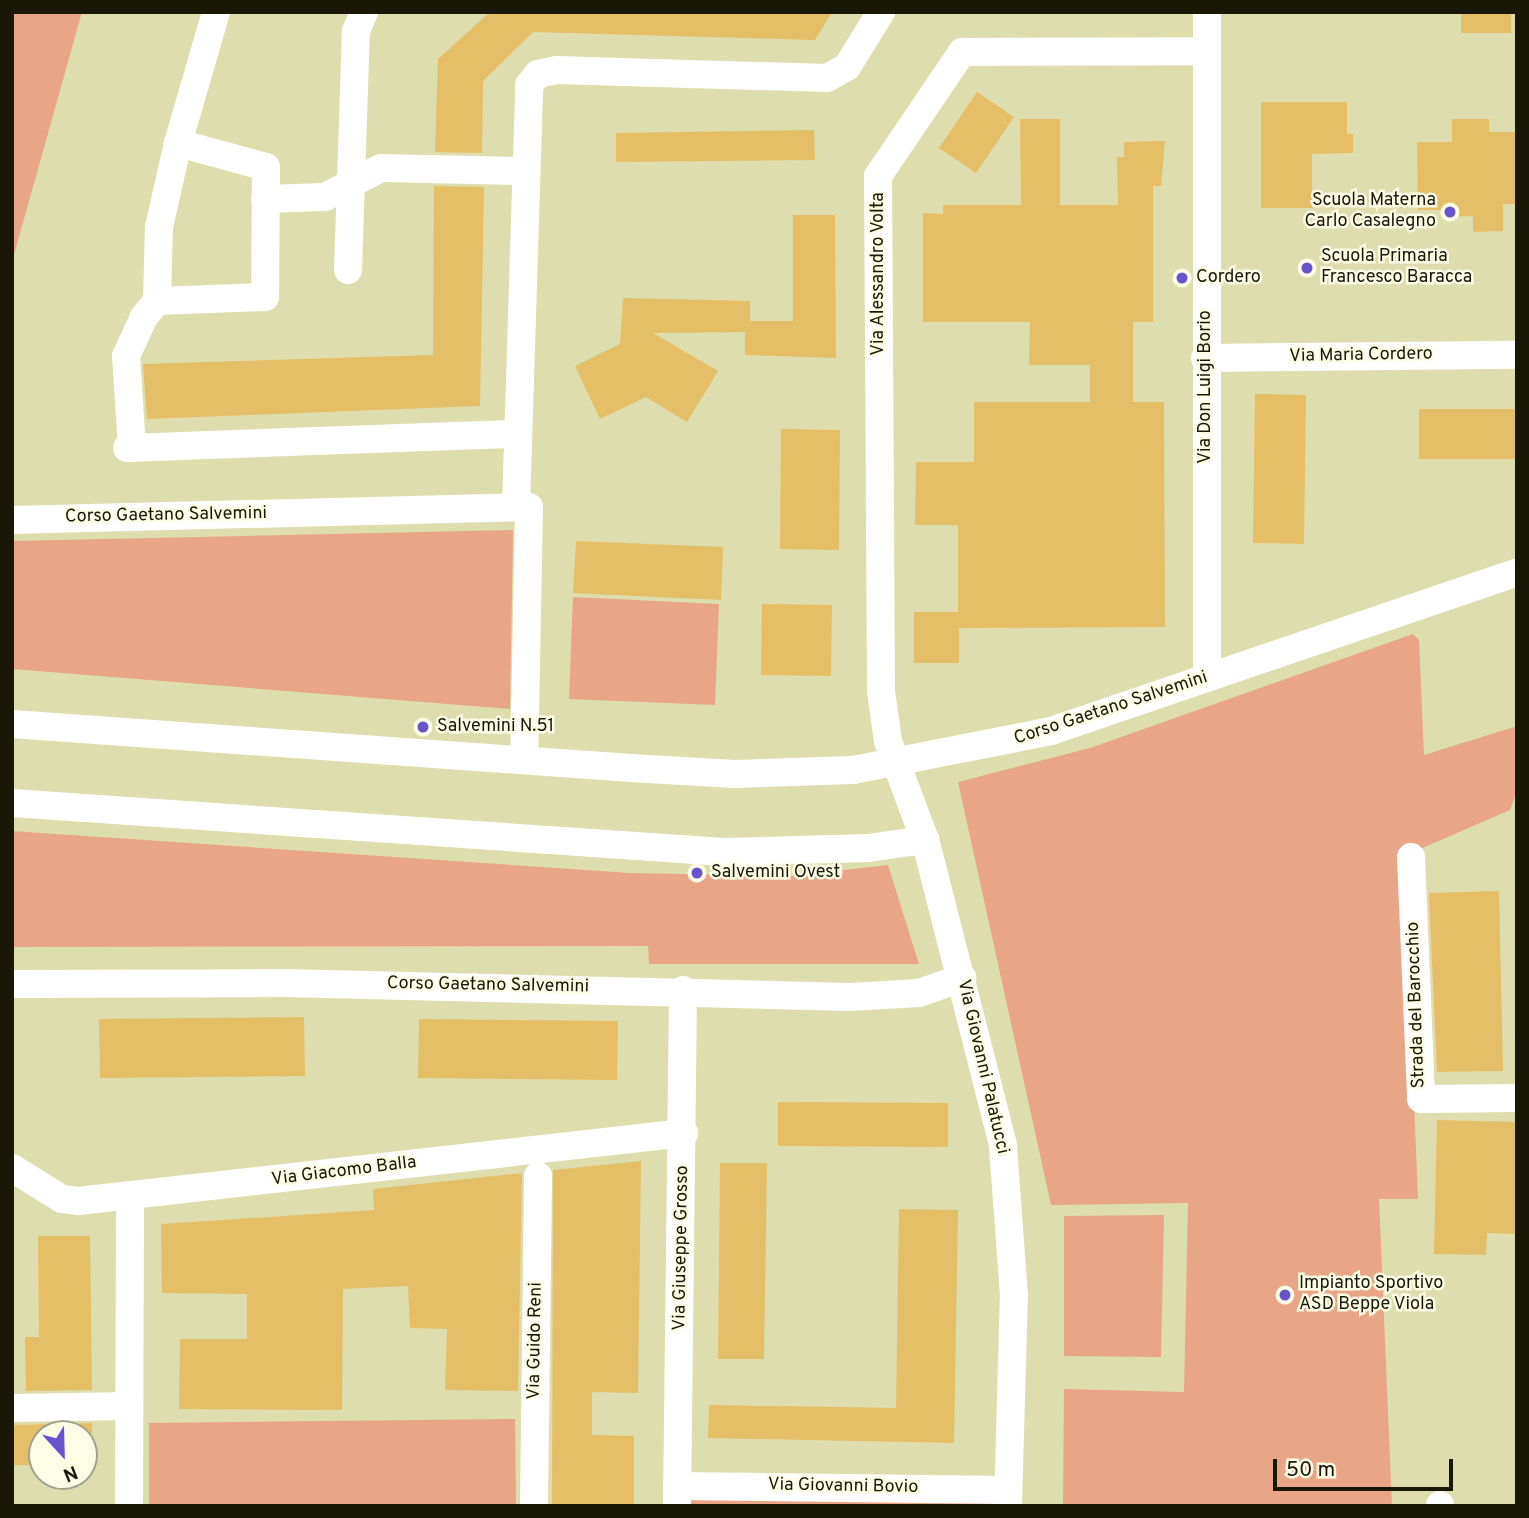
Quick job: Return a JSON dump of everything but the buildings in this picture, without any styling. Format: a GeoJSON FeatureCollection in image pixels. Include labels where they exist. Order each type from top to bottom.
{"type":"FeatureCollection","features":[{"type":"Feature","properties":{"kind":"street"},"geometry":{"type":"LineString","coordinates":[[348,270],[356,31],[364,12]]}},
{"type":"Feature","properties":{"kind":"street"},"geometry":{"type":"LineString","coordinates":[[524,760],[529,508],[516,507],[529,85],[538,74],[557,70],[827,78],[847,67],[881,12]]}},
{"type":"Feature","properties":{"kind":"street","name":"Via Don Luigi Borio"},"geometry":{"type":"LineString","coordinates":[[1207,12],[1207,678]]}},
{"type":"Feature","properties":{"kind":"street"},"geometry":{"type":"LineString","coordinates":[[216,13],[178,144],[155,251],[157,301],[144,317],[126,356],[129,448],[517,434]]}},
{"type":"Feature","properties":{"kind":"street","name":"Via Alessandro Volta"},"geometry":{"type":"LineString","coordinates":[[896,764],[888,741],[881,691],[878,176],[962,52],[1207,51]]}},
{"type":"Feature","properties":{"kind":"street"},"geometry":{"type":"LineString","coordinates":[[157,301],[265,297],[266,167],[178,144]]}},
{"type":"Feature","properties":{"kind":"street"},"geometry":{"type":"LineString","coordinates":[[265,199],[325,197],[381,167],[525,171]]}},
{"type":"Feature","properties":{"kind":"street","name":"Via Maria Cordero"},"geometry":{"type":"LineString","coordinates":[[1205,358],[1517,355]]}},
{"type":"Feature","properties":{"kind":"street","name":"Corso Gaetano Salvemini"},"geometry":{"type":"LineString","coordinates":[[12,520],[516,507]]}},
{"type":"Feature","properties":{"kind":"street","name":"Corso Gaetano Salvemini"},"geometry":{"type":"LineString","coordinates":[[12,724],[735,774],[853,770],[896,764],[1051,731],[1517,572]]}},
{"type":"Feature","properties":{"kind":"street","name":"Via Giovanni Palatucci"},"geometry":{"type":"LineString","coordinates":[[896,764],[925,840],[1003,1144],[1014,1296],[1008,1498]]}},
{"type":"Feature","properties":{"kind":"street"},"geometry":{"type":"LineString","coordinates":[[12,803],[724,852],[868,848],[925,840]]}},
{"type":"Feature","properties":{"kind":"street","name":"Strada del Barocchio"},"geometry":{"type":"LineString","coordinates":[[1411,857],[1420,1099],[1517,1098]]}},
{"type":"Feature","properties":{"kind":"street","name":"Corso Gaetano Salvemini"},"geometry":{"type":"LineString","coordinates":[[12,984],[683,990],[864,996],[919,993],[962,978]]}},
{"type":"Feature","properties":{"kind":"street","name":"Via Giuseppe Grosso"},"geometry":{"type":"LineString","coordinates":[[677,1496],[684,1133],[683,990]]}},
{"type":"Feature","properties":{"kind":"street","name":"Via Giacomo Balla"},"geometry":{"type":"LineString","coordinates":[[12,1168],[62,1199],[130,1196],[684,1133]]}},
{"type":"Feature","properties":{"kind":"street","name":"Via Guido Reni"},"geometry":{"type":"LineString","coordinates":[[534,1506],[538,1177]]}},
{"type":"Feature","properties":{"kind":"street"},"geometry":{"type":"LineString","coordinates":[[129,1506],[130,1196]]}},
{"type":"Feature","properties":{"kind":"street"},"geometry":{"type":"LineString","coordinates":[[12,1408],[129,1406]]}},
{"type":"Feature","properties":{"kind":"street","name":"Via Giovanni Bovio"},"geometry":{"type":"LineString","coordinates":[[677,1496],[1008,1498]]}},
{"type":"Feature","properties":{"kind":"shaded area"},"geometry":{"type":"Polygon","coordinates":[[[12,12],[82,12],[12,262],[12,12]]]}},
{"type":"Feature","properties":{"kind":"shaded area"},"geometry":{"type":"Polygon","coordinates":[[[513,530],[510,709],[12,669],[12,541],[513,530]]]}},
{"type":"Feature","properties":{"kind":"shaded area"},"geometry":{"type":"Polygon","coordinates":[[[573,597],[719,604],[715,705],[569,699],[573,597]]]}},
{"type":"Feature","properties":{"kind":"shaded area"},"geometry":{"type":"Polygon","coordinates":[[[1413,634],[1419,640],[1424,755],[1517,726],[1517,790],[1510,810],[1404,856],[1418,1199],[1379,1199],[1392,1506],[1063,1506],[1064,1389],[1184,1392],[1188,1203],[1051,1205],[958,782],[1090,748],[1413,634]]]}},
{"type":"Feature","properties":{"kind":"shaded area"},"geometry":{"type":"Polygon","coordinates":[[[12,831],[630,873],[793,876],[888,865],[919,964],[649,964],[648,946],[12,947],[12,831]]]}},
{"type":"Feature","properties":{"kind":"shaded area"},"geometry":{"type":"Polygon","coordinates":[[[1164,1215],[1161,1357],[1064,1356],[1064,1216],[1164,1215]]]}},
{"type":"Feature","properties":{"kind":"shaded area"},"geometry":{"type":"Polygon","coordinates":[[[515,1419],[516,1506],[149,1506],[149,1423],[515,1419]]]}},
{"type":"Feature","properties":{"kind":"shaded area"},"geometry":{"type":"Polygon","coordinates":[[[676,1486],[1008,1490],[1007,1506],[676,1506],[676,1486]]]}},
{"type":"Feature","properties":{"kind":"place","name":"Scuola Materna Carlo Casalegno"},"geometry":{"type":"Point","coordinates":[1450,212]}},
{"type":"Feature","properties":{"kind":"place","name":"Scuola Primaria Francesco Baracca"},"geometry":{"type":"Point","coordinates":[1307,268]}},
{"type":"Feature","properties":{"kind":"place","name":"Cordero"},"geometry":{"type":"Point","coordinates":[1182,278]}},
{"type":"Feature","properties":{"kind":"place","name":"Salvemini N.51"},"geometry":{"type":"Point","coordinates":[423,727]}},
{"type":"Feature","properties":{"kind":"place","name":"Salvemini Ovest"},"geometry":{"type":"Point","coordinates":[697,873]}},
{"type":"Feature","properties":{"kind":"place","name":"Impianto Sportivo ASD Beppe Viola"},"geometry":{"type":"Point","coordinates":[1285,1295]}}]}
